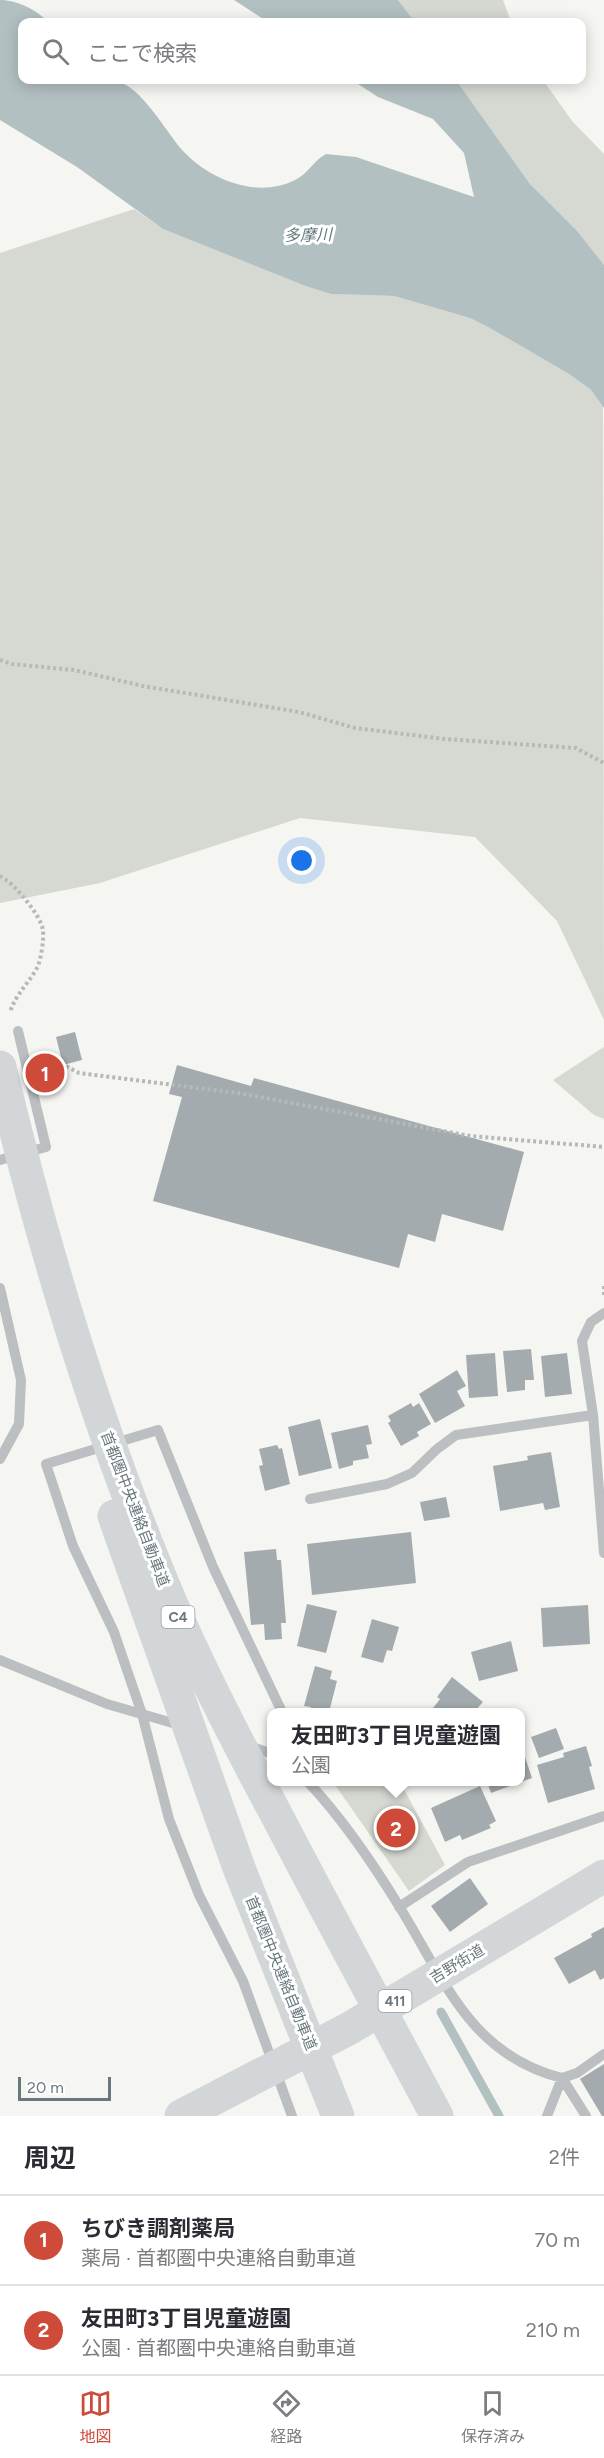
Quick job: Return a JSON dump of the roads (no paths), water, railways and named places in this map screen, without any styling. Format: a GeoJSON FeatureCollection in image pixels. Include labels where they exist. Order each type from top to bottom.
{"type":"FeatureCollection","features":[{"type":"Feature","properties":{"kind":"highway","name":"首都圏中央連絡自動車道"},"geometry":{"type":"LineString","coordinates":[[0,1067],[34,1204],[74,1340],[115,1462],[164,1587],[221,1710],[436,2116]]}},
{"type":"Feature","properties":{"kind":"highway","name":"首都圏中央連絡自動車道"},"geometry":{"type":"LineString","coordinates":[[0,1147],[56,1343],[136,1580],[239,1868],[338,2116]]}},
{"type":"Feature","properties":{"kind":"highway","name":"吉野街道"},"geometry":{"type":"LineString","coordinates":[[181,2116],[350,2028],[604,1876]]}},
{"type":"Feature","properties":{"kind":"street"},"geometry":{"type":"LineString","coordinates":[[0,1160],[46,1147],[18,1031]]}},
{"type":"Feature","properties":{"kind":"street"},"geometry":{"type":"LineString","coordinates":[[0,1288],[21,1380],[19,1424],[0,1459]]}},
{"type":"Feature","properties":{"kind":"street"},"geometry":{"type":"LineString","coordinates":[[604,1313],[591,1322],[582,1341],[593,1415],[604,1553]]}},
{"type":"Feature","properties":{"kind":"street"},"geometry":{"type":"LineString","coordinates":[[310,1499],[387,1484],[412,1473],[437,1449],[456,1435],[593,1415]]}},
{"type":"Feature","properties":{"kind":"street"},"geometry":{"type":"LineString","coordinates":[[280,1708],[213,1568],[158,1430],[46,1464],[73,1546],[114,1632],[141,1714],[169,1819],[199,1895],[243,1981],[292,2116]]}},
{"type":"Feature","properties":{"kind":"street"},"geometry":{"type":"LineString","coordinates":[[1,1664],[141,1714],[209,1734]]}},
{"type":"Feature","properties":{"kind":"street"},"geometry":{"type":"LineString","coordinates":[[220,1737],[267,1752]]}},
{"type":"Feature","properties":{"kind":"street"},"geometry":{"type":"LineString","coordinates":[[312,1786],[340,1817],[472,2025],[500,2051],[540,2073],[562,2078],[577,2073],[604,2054]]}},
{"type":"Feature","properties":{"kind":"street"},"geometry":{"type":"LineString","coordinates":[[399,1907],[468,1862],[604,1816]]}},
{"type":"Feature","properties":{"kind":"street"},"geometry":{"type":"LineString","coordinates":[[548,2116],[562,2078]]}},
{"type":"Feature","properties":{"kind":"street"},"geometry":{"type":"LineString","coordinates":[[562,2078],[586,2116]]}},
{"type":"Feature","properties":{"kind":"water","name":"多摩川"},"geometry":{"type":"Polygon","coordinates":[[[0,0],[26,6],[43,18],[18,18],[18,84],[124,84],[143,100],[183,151],[194,161],[221,178],[250,187],[266,188],[295,180],[326,154],[356,157],[474,197],[464,153],[433,119],[378,97],[358,84],[459,84],[530,184],[577,231],[604,265],[604,408],[591,390],[569,374],[470,318],[394,296],[331,294],[163,229],[77,167],[0,120],[0,0]]]}},
{"type":"Feature","properties":{"kind":"water"},"geometry":{"type":"Polygon","coordinates":[[[234,0],[398,0],[412,18],[262,18],[234,0]]]}},
{"type":"Feature","properties":{"kind":"waterway"},"geometry":{"type":"LineString","coordinates":[[441,2012],[499,2116]]}},
{"type":"Feature","properties":{"kind":"place","name":"ちびき調剤薬局"},"geometry":{"type":"Point","coordinates":[45,1073]}},
{"type":"Feature","properties":{"kind":"place","name":"友田町3丁目児童遊園"},"geometry":{"type":"Point","coordinates":[396,1828]}}]}
